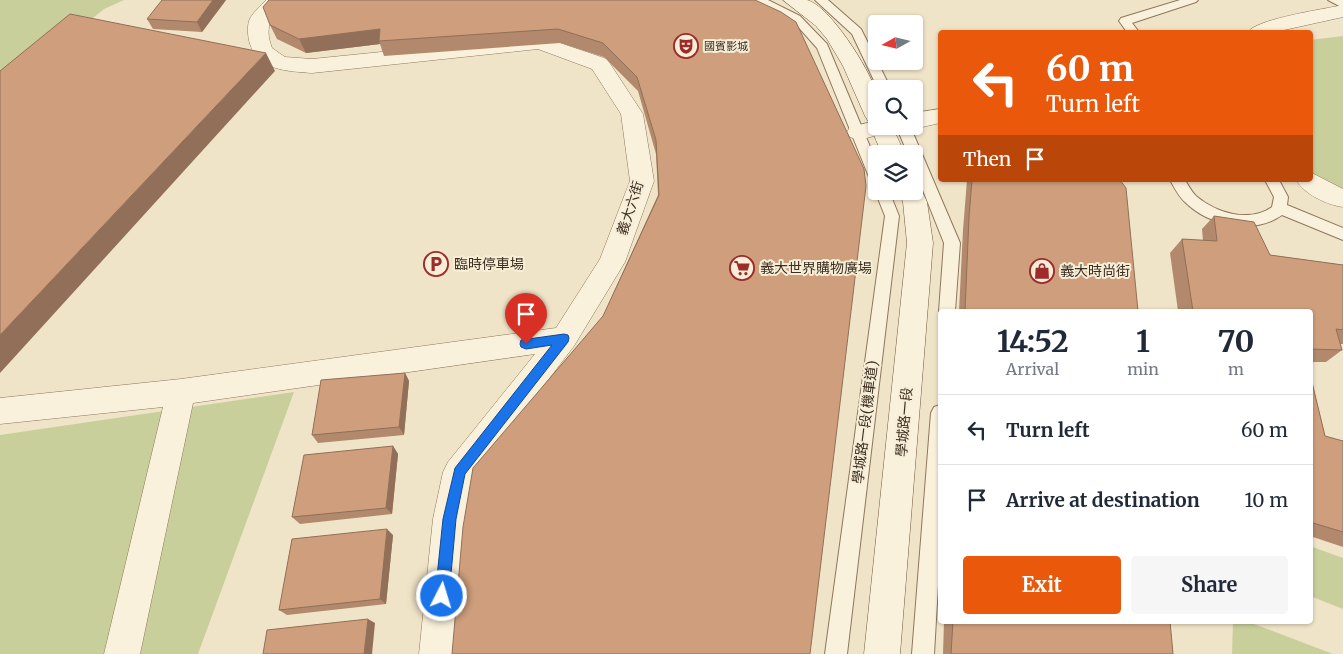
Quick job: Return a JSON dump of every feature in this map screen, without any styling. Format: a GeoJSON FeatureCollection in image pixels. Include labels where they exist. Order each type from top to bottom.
{"type":"FeatureCollection","features":[{"type":"Feature","properties":{"kind":"street","name":"義大六街"},"geometry":{"type":"LineString","coordinates":[[276,0],[259,21],[259,42],[267,56],[267,61],[312,66],[540,42],[600,64],[632,114],[642,180],[612,262],[564,338],[460,472],[449,519],[437,654]]}},
{"type":"Feature","properties":{"kind":"street"},"geometry":{"type":"LineString","coordinates":[[793,0],[807,7],[839,39],[868,91]]}},
{"type":"Feature","properties":{"kind":"street"},"geometry":{"type":"LineString","coordinates":[[1263,30],[1343,11]]}},
{"type":"Feature","properties":{"kind":"street"},"geometry":{"type":"LineString","coordinates":[[923,119],[938,116]]}},
{"type":"Feature","properties":{"kind":"street"},"geometry":{"type":"LineString","coordinates":[[858,132],[868,129]]}},
{"type":"Feature","properties":{"kind":"street"},"geometry":{"type":"LineString","coordinates":[[1311,182],[1336,198],[1343,198]]}},
{"type":"Feature","properties":{"kind":"street","name":"學城路一段"},"geometry":{"type":"LineString","coordinates":[[882,654],[920,243],[914,200]]}},
{"type":"Feature","properties":{"kind":"street"},"geometry":{"type":"LineString","coordinates":[[0,412],[181,392],[564,338]]}},
{"type":"Feature","properties":{"kind":"street"},"geometry":{"type":"LineString","coordinates":[[122,654],[181,392]]}},
{"type":"Feature","properties":{"kind":"lane"},"geometry":{"type":"LineString","coordinates":[[759,0],[796,18],[823,47],[868,157]]}},
{"type":"Feature","properties":{"kind":"lane"},"geometry":{"type":"LineString","coordinates":[[821,0],[857,32],[881,80]]}},
{"type":"Feature","properties":{"kind":"lane"},"geometry":{"type":"LineString","coordinates":[[1132,30],[1125,21],[1192,0]]}},
{"type":"Feature","properties":{"kind":"lane"},"geometry":{"type":"LineString","coordinates":[[1334,0],[1343,5]]}},
{"type":"Feature","properties":{"kind":"lane"},"geometry":{"type":"LineString","coordinates":[[892,135],[952,243],[947,309]]}},
{"type":"Feature","properties":{"kind":"lane"},"geometry":{"type":"LineString","coordinates":[[1178,182],[1181,190],[1193,202],[1208,212],[1244,222],[1260,221],[1272,216],[1279,208],[1281,198],[1273,182]]}},
{"type":"Feature","properties":{"kind":"lane","name":"學城路一段(機車道)"},"geometry":{"type":"LineString","coordinates":[[836,654],[892,216],[886,200]]}},
{"type":"Feature","properties":{"kind":"lane"},"geometry":{"type":"LineString","coordinates":[[1279,208],[1343,234]]}},
{"type":"Feature","properties":{"kind":"lane"},"geometry":{"type":"LineString","coordinates":[[923,654],[938,441]]}},
{"type":"Feature","properties":{"kind":"green space"},"geometry":{"type":"Polygon","coordinates":[[[0,0],[124,0],[104,9],[41,60],[0,85],[0,0]]]}},
{"type":"Feature","properties":{"kind":"green space"},"geometry":{"type":"Polygon","coordinates":[[[1343,36],[1343,188],[1330,186],[1313,175],[1313,40],[1343,36]]]}},
{"type":"Feature","properties":{"kind":"green space"},"geometry":{"type":"Polygon","coordinates":[[[294,392],[198,654],[0,654],[0,435],[294,392]]]}},
{"type":"Feature","properties":{"kind":"green space"},"geometry":{"type":"Polygon","coordinates":[[[1313,547],[1343,558],[1343,609],[1313,597],[1313,547]]]}},
{"type":"Feature","properties":{"kind":"green space"},"geometry":{"type":"Polygon","coordinates":[[[1233,624],[1254,624],[1333,654],[1232,654],[1233,624]]]}},
{"type":"Feature","properties":{"kind":"building"},"geometry":{"type":"Polygon","coordinates":[[[162,0],[213,0],[197,22],[147,19],[162,0]]]}},
{"type":"Feature","properties":{"kind":"building","name":"義大世界購物廣場"},"geometry":{"type":"Polygon","coordinates":[[[269,0],[755,0],[781,12],[796,22],[864,169],[866,186],[810,654],[452,654],[463,527],[473,468],[603,316],[659,195],[656,140],[637,77],[603,43],[558,29],[379,41],[380,29],[299,39],[270,25],[263,7],[269,0]]]}},
{"type":"Feature","properties":{"kind":"building"},"geometry":{"type":"Polygon","coordinates":[[[70,14],[266,53],[0,335],[0,71],[70,14]]]}},
{"type":"Feature","properties":{"kind":"building","name":"義大時尚街"},"geometry":{"type":"Polygon","coordinates":[[[972,182],[1122,182],[1126,188],[1138,309],[965,309],[972,182]]]}},
{"type":"Feature","properties":{"kind":"building"},"geometry":{"type":"Polygon","coordinates":[[[1214,216],[1254,222],[1270,255],[1343,265],[1343,330],[1336,329],[1342,350],[1313,349],[1313,309],[1193,309],[1182,239],[1217,241],[1214,216]]]}},
{"type":"Feature","properties":{"kind":"building"},"geometry":{"type":"Polygon","coordinates":[[[405,373],[399,427],[312,435],[321,380],[405,373]]]}},
{"type":"Feature","properties":{"kind":"building"},"geometry":{"type":"Polygon","coordinates":[[[1313,386],[1325,436],[1343,441],[1343,532],[1313,523],[1313,386]]]}},
{"type":"Feature","properties":{"kind":"building"},"geometry":{"type":"Polygon","coordinates":[[[393,446],[386,508],[292,517],[304,455],[393,446]]]}},
{"type":"Feature","properties":{"kind":"building"},"geometry":{"type":"Polygon","coordinates":[[[387,529],[380,599],[279,610],[292,539],[387,529]]]}},
{"type":"Feature","properties":{"kind":"building"},"geometry":{"type":"Polygon","coordinates":[[[368,619],[364,654],[263,654],[267,630],[368,619]]]}},
{"type":"Feature","properties":{"kind":"building"},"geometry":{"type":"Polygon","coordinates":[[[953,624],[1170,624],[1173,654],[951,654],[953,624]]]}},
{"type":"Feature","properties":{"kind":"place","name":"國賓影城"},"geometry":{"type":"Point","coordinates":[686,46]}},
{"type":"Feature","properties":{"kind":"place","name":"臨時停車場"},"geometry":{"type":"Point","coordinates":[436,264]}},
{"type":"Feature","properties":{"kind":"place","name":"義大世界購物廣場"},"geometry":{"type":"Point","coordinates":[742,268]}},
{"type":"Feature","properties":{"kind":"place","name":"義大時尚街"},"geometry":{"type":"Point","coordinates":[1042,271]}},
{"type":"Feature","properties":{"kind":"route"},"geometry":{"type":"LineString","coordinates":[[442,596],[449,519],[460,472],[564,338],[526,344]]}}]}
